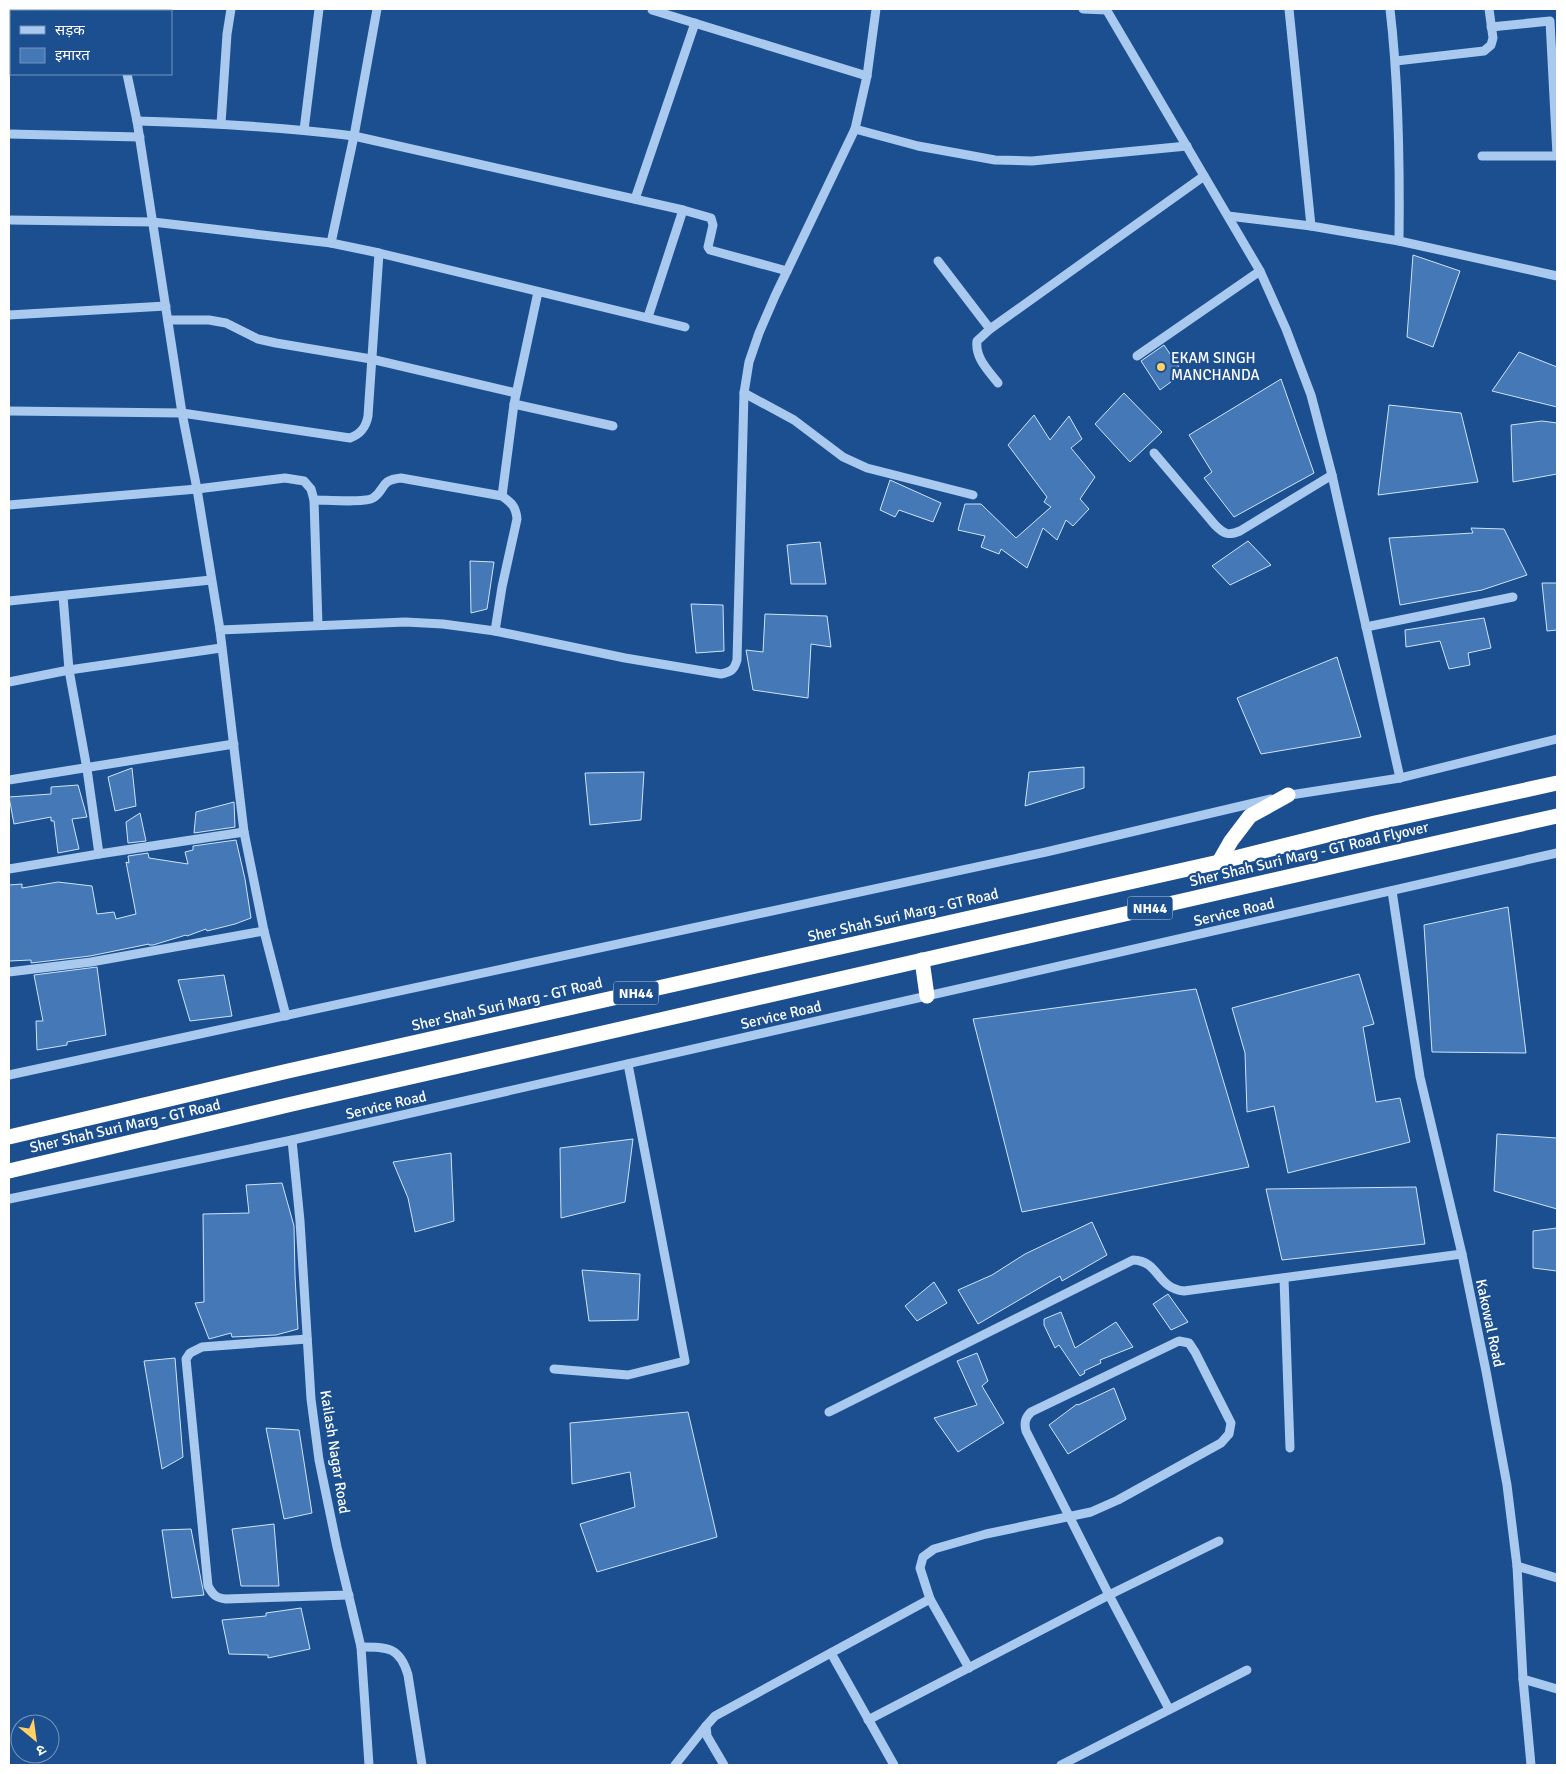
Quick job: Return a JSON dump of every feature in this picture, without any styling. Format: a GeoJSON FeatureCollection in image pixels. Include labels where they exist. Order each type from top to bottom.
{"type":"FeatureCollection","features":[{"type":"Feature","properties":{"kind":"highway","name":"Sher Shah Suri Marg - GT Road Flyover"},"geometry":{"type":"LineString","coordinates":[[1219,862],[1375,823],[1557,783]]}},
{"type":"Feature","properties":{"kind":"highway"},"geometry":{"type":"LineString","coordinates":[[1219,862],[1231,841],[1250,816],[1288,795]]}},
{"type":"Feature","properties":{"kind":"highway","name":"Sher Shah Suri Marg - GT Road Flyover"},"geometry":{"type":"LineString","coordinates":[[922,960],[1557,816]]}},
{"type":"Feature","properties":{"kind":"highway","name":"Sher Shah Suri Marg - GT Road"},"geometry":{"type":"LineString","coordinates":[[9,1137],[288,1071],[1219,862]]}},
{"type":"Feature","properties":{"kind":"highway"},"geometry":{"type":"LineString","coordinates":[[922,960],[927,996]]}},
{"type":"Feature","properties":{"kind":"highway","name":"Sher Shah Suri Marg - GT Road"},"geometry":{"type":"LineString","coordinates":[[9,1171],[292,1104],[922,960]]}},
{"type":"Feature","properties":{"kind":"street"},"geometry":{"type":"LineString","coordinates":[[221,124],[227,34],[231,9]]}},
{"type":"Feature","properties":{"kind":"street"},"geometry":{"type":"LineString","coordinates":[[304,130],[320,9]]}},
{"type":"Feature","properties":{"kind":"street"},"geometry":{"type":"LineString","coordinates":[[331,243],[354,136],[377,9]]}},
{"type":"Feature","properties":{"kind":"street"},"geometry":{"type":"LineString","coordinates":[[220,630],[405,622],[443,624],[494,631],[625,658],[721,674],[730,672],[735,667],[737,660],[744,393],[749,362],[775,296],[855,129],[866,76],[876,9]]}},
{"type":"Feature","properties":{"kind":"street"},"geometry":{"type":"LineString","coordinates":[[1083,9],[1107,9],[1260,271],[1286,329],[1311,395],[1332,475],[1400,778]]}},
{"type":"Feature","properties":{"kind":"street"},"geometry":{"type":"LineString","coordinates":[[1289,9],[1311,226]]}},
{"type":"Feature","properties":{"kind":"street"},"geometry":{"type":"LineString","coordinates":[[1390,9],[1396,61],[1400,136],[1399,241]]}},
{"type":"Feature","properties":{"kind":"street"},"geometry":{"type":"LineString","coordinates":[[1396,61],[1484,51],[1491,45],[1493,38],[1489,9]]}},
{"type":"Feature","properties":{"kind":"street"},"geometry":{"type":"LineString","coordinates":[[652,10],[866,76]]}},
{"type":"Feature","properties":{"kind":"street"},"geometry":{"type":"LineString","coordinates":[[1482,156],[1557,155],[1554,21],[1491,27]]}},
{"type":"Feature","properties":{"kind":"street"},"geometry":{"type":"LineString","coordinates":[[636,199],[695,22]]}},
{"type":"Feature","properties":{"kind":"street"},"geometry":{"type":"LineString","coordinates":[[127,75],[140,137],[182,413],[197,489],[220,630],[244,832],[264,931],[286,1016]]}},
{"type":"Feature","properties":{"kind":"street"},"geometry":{"type":"LineString","coordinates":[[137,121],[221,124],[354,136],[636,199],[711,218],[713,225],[708,247],[710,250],[787,272]]}},
{"type":"Feature","properties":{"kind":"street"},"geometry":{"type":"LineString","coordinates":[[855,129],[918,146],[995,160],[1032,161],[1187,146]]}},
{"type":"Feature","properties":{"kind":"street"},"geometry":{"type":"LineString","coordinates":[[9,134],[140,137]]}},
{"type":"Feature","properties":{"kind":"street"},"geometry":{"type":"LineString","coordinates":[[998,383],[979,358],[976,349],[977,341],[990,329],[1204,176]]}},
{"type":"Feature","properties":{"kind":"street"},"geometry":{"type":"LineString","coordinates":[[648,317],[683,210]]}},
{"type":"Feature","properties":{"kind":"street"},"geometry":{"type":"LineString","coordinates":[[1228,216],[1311,226],[1399,241],[1557,276]]}},
{"type":"Feature","properties":{"kind":"street"},"geometry":{"type":"LineString","coordinates":[[9,220],[152,222],[331,243],[685,327]]}},
{"type":"Feature","properties":{"kind":"street"},"geometry":{"type":"LineString","coordinates":[[9,411],[182,413],[350,438],[356,436],[363,430],[366,423],[379,253]]}},
{"type":"Feature","properties":{"kind":"street"},"geometry":{"type":"LineString","coordinates":[[938,261],[990,329]]}},
{"type":"Feature","properties":{"kind":"street"},"geometry":{"type":"LineString","coordinates":[[1137,356],[1260,271]]}},
{"type":"Feature","properties":{"kind":"street"},"geometry":{"type":"LineString","coordinates":[[502,496],[514,404],[538,292]]}},
{"type":"Feature","properties":{"kind":"street"},"geometry":{"type":"LineString","coordinates":[[9,315],[166,306]]}},
{"type":"Feature","properties":{"kind":"street"},"geometry":{"type":"LineString","coordinates":[[168,320],[209,320],[226,323],[258,338],[276,343],[371,359],[516,393]]}},
{"type":"Feature","properties":{"kind":"street"},"geometry":{"type":"LineString","coordinates":[[744,393],[794,420],[843,457],[867,468],[973,496]]}},
{"type":"Feature","properties":{"kind":"street"},"geometry":{"type":"LineString","coordinates":[[514,404],[613,426]]}},
{"type":"Feature","properties":{"kind":"street"},"geometry":{"type":"LineString","coordinates":[[1154,453],[1215,525],[1222,532],[1230,535],[1240,531],[1332,475]]}},
{"type":"Feature","properties":{"kind":"street"},"geometry":{"type":"LineString","coordinates":[[9,506],[197,489],[286,478],[304,481],[311,489],[314,500],[318,625]]}},
{"type":"Feature","properties":{"kind":"street"},"geometry":{"type":"LineString","coordinates":[[314,500],[366,501],[376,495],[385,483],[392,479],[401,478],[502,496],[512,503],[516,510],[517,519],[494,631]]}},
{"type":"Feature","properties":{"kind":"street"},"geometry":{"type":"LineString","coordinates":[[9,601],[211,580]]}},
{"type":"Feature","properties":{"kind":"street"},"geometry":{"type":"LineString","coordinates":[[63,596],[68,670],[87,768],[99,854]]}},
{"type":"Feature","properties":{"kind":"street"},"geometry":{"type":"LineString","coordinates":[[1366,627],[1513,597]]}},
{"type":"Feature","properties":{"kind":"street"},"geometry":{"type":"LineString","coordinates":[[9,682],[68,670],[221,648]]}},
{"type":"Feature","properties":{"kind":"street"},"geometry":{"type":"LineString","coordinates":[[9,1074],[1046,852],[1288,795],[1400,778],[1557,739]]}},
{"type":"Feature","properties":{"kind":"street"},"geometry":{"type":"LineString","coordinates":[[9,780],[234,744]]}},
{"type":"Feature","properties":{"kind":"street"},"geometry":{"type":"LineString","coordinates":[[9,869],[244,832]]}},
{"type":"Feature","properties":{"kind":"street","name":"Service Road"},"geometry":{"type":"LineString","coordinates":[[9,1199],[292,1140],[1557,853]]}},
{"type":"Feature","properties":{"kind":"street","name":"Kakowal Road"},"geometry":{"type":"LineString","coordinates":[[1392,891],[1420,1076],[1462,1254],[1507,1485],[1517,1566],[1523,1679],[1531,1765]]}},
{"type":"Feature","properties":{"kind":"street"},"geometry":{"type":"LineString","coordinates":[[9,972],[91,962],[264,931]]}},
{"type":"Feature","properties":{"kind":"street"},"geometry":{"type":"LineString","coordinates":[[554,1369],[628,1375],[685,1361],[628,1064]]}},
{"type":"Feature","properties":{"kind":"street","name":"Kailash Nagar Road"},"geometry":{"type":"LineString","coordinates":[[292,1140],[300,1221],[311,1399],[319,1460],[337,1547],[361,1647],[369,1765]]}},
{"type":"Feature","properties":{"kind":"street"},"geometry":{"type":"LineString","coordinates":[[830,1412],[1133,1260],[1142,1260],[1151,1266],[1164,1283],[1173,1290],[1184,1291],[1462,1254]]}},
{"type":"Feature","properties":{"kind":"street"},"geometry":{"type":"LineString","coordinates":[[1284,1278],[1290,1448]]}},
{"type":"Feature","properties":{"kind":"street"},"geometry":{"type":"LineString","coordinates":[[307,1339],[202,1347],[190,1353],[186,1359],[208,1586],[217,1598],[226,1599],[350,1595]]}},
{"type":"Feature","properties":{"kind":"street"},"geometry":{"type":"LineString","coordinates":[[969,1668],[930,1599],[920,1568],[923,1557],[934,1549],[986,1534],[1069,1518],[1091,1512],[1118,1500],[1221,1443],[1230,1434],[1231,1423],[1196,1352],[1189,1343],[1179,1341],[1167,1345],[1031,1412],[1026,1417],[1024,1424],[1026,1432],[1069,1518],[1169,1709]]}},
{"type":"Feature","properties":{"kind":"street"},"geometry":{"type":"LineString","coordinates":[[868,1720],[1109,1595],[1219,1541]]}},
{"type":"Feature","properties":{"kind":"street"},"geometry":{"type":"LineString","coordinates":[[1517,1566],[1557,1578]]}},
{"type":"Feature","properties":{"kind":"street"},"geometry":{"type":"LineString","coordinates":[[675,1765],[716,1716],[930,1599]]}},
{"type":"Feature","properties":{"kind":"street"},"geometry":{"type":"LineString","coordinates":[[361,1647],[384,1647],[393,1650],[406,1665],[422,1765]]}},
{"type":"Feature","properties":{"kind":"street"},"geometry":{"type":"LineString","coordinates":[[830,1653],[894,1765]]}},
{"type":"Feature","properties":{"kind":"street"},"geometry":{"type":"LineString","coordinates":[[1061,1765],[1248,1670]]}},
{"type":"Feature","properties":{"kind":"street"},"geometry":{"type":"LineString","coordinates":[[1523,1679],[1557,1689]]}},
{"type":"Feature","properties":{"kind":"street"},"geometry":{"type":"LineString","coordinates":[[706,1726],[706,1736],[724,1765]]}},
{"type":"Feature","properties":{"kind":"building"},"geometry":{"type":"Polygon","coordinates":[[[1413,255],[1460,271],[1433,347],[1407,337],[1413,255]]]}},
{"type":"Feature","properties":{"kind":"building","name":"EKAM SINGH MANCHANDA"},"geometry":{"type":"Polygon","coordinates":[[[1164,345],[1183,373],[1160,390],[1141,361],[1164,345]]]}},
{"type":"Feature","properties":{"kind":"building"},"geometry":{"type":"Polygon","coordinates":[[[1519,352],[1557,367],[1557,407],[1492,391],[1519,352]]]}},
{"type":"Feature","properties":{"kind":"building"},"geometry":{"type":"Polygon","coordinates":[[[1281,379],[1314,473],[1234,517],[1204,478],[1212,472],[1189,435],[1281,379]]]}},
{"type":"Feature","properties":{"kind":"building"},"geometry":{"type":"Polygon","coordinates":[[[1124,393],[1162,432],[1130,462],[1095,424],[1124,393]]]}},
{"type":"Feature","properties":{"kind":"building"},"geometry":{"type":"Polygon","coordinates":[[[1389,405],[1461,413],[1478,482],[1378,495],[1389,405]]]}},
{"type":"Feature","properties":{"kind":"building"},"geometry":{"type":"Polygon","coordinates":[[[1034,415],[1050,440],[1069,416],[1082,439],[1071,448],[1095,477],[1080,499],[1089,509],[1073,526],[1066,520],[1057,540],[1043,528],[1027,568],[1001,549],[999,554],[981,547],[985,536],[958,530],[965,504],[981,504],[1016,538],[1051,507],[1044,502],[1047,497],[1008,445],[1034,415]]]}},
{"type":"Feature","properties":{"kind":"building"},"geometry":{"type":"Polygon","coordinates":[[[1542,421],[1557,423],[1557,474],[1513,482],[1511,425],[1542,421]]]}},
{"type":"Feature","properties":{"kind":"building"},"geometry":{"type":"Polygon","coordinates":[[[890,480],[941,503],[933,522],[899,510],[895,517],[880,510],[890,480]]]}},
{"type":"Feature","properties":{"kind":"building"},"geometry":{"type":"Polygon","coordinates":[[[1471,528],[1504,529],[1527,575],[1482,590],[1400,605],[1389,538],[1473,533],[1471,528]]]}},
{"type":"Feature","properties":{"kind":"building"},"geometry":{"type":"Polygon","coordinates":[[[1248,541],[1271,565],[1230,585],[1212,566],[1248,541]]]}},
{"type":"Feature","properties":{"kind":"building"},"geometry":{"type":"Polygon","coordinates":[[[820,542],[826,584],[791,584],[787,545],[820,542]]]}},
{"type":"Feature","properties":{"kind":"building"},"geometry":{"type":"Polygon","coordinates":[[[470,561],[494,562],[487,609],[471,613],[470,561]]]}},
{"type":"Feature","properties":{"kind":"building"},"geometry":{"type":"Polygon","coordinates":[[[1542,583],[1557,583],[1557,630],[1547,631],[1542,583]]]}},
{"type":"Feature","properties":{"kind":"building"},"geometry":{"type":"Polygon","coordinates":[[[691,604],[723,605],[724,651],[696,653],[691,604]]]}},
{"type":"Feature","properties":{"kind":"building"},"geometry":{"type":"Polygon","coordinates":[[[765,614],[827,616],[831,647],[811,644],[808,698],[753,690],[746,650],[763,652],[765,614]]]}},
{"type":"Feature","properties":{"kind":"building"},"geometry":{"type":"Polygon","coordinates":[[[1484,618],[1491,648],[1468,653],[1470,665],[1449,669],[1440,641],[1406,647],[1405,630],[1484,618]]]}},
{"type":"Feature","properties":{"kind":"building"},"geometry":{"type":"Polygon","coordinates":[[[1337,657],[1361,737],[1261,754],[1237,698],[1337,657]]]}},
{"type":"Feature","properties":{"kind":"building"},"geometry":{"type":"Polygon","coordinates":[[[1084,767],[1084,788],[1025,806],[1029,772],[1084,767]]]}},
{"type":"Feature","properties":{"kind":"building"},"geometry":{"type":"Polygon","coordinates":[[[132,768],[136,806],[115,811],[108,777],[132,768]]]}},
{"type":"Feature","properties":{"kind":"building"},"geometry":{"type":"Polygon","coordinates":[[[644,772],[641,820],[590,825],[585,773],[644,772]]]}},
{"type":"Feature","properties":{"kind":"building"},"geometry":{"type":"Polygon","coordinates":[[[78,785],[87,817],[72,819],[79,849],[58,853],[54,821],[51,821],[51,817],[14,824],[9,797],[51,794],[51,787],[78,785]]]}},
{"type":"Feature","properties":{"kind":"building"},"geometry":{"type":"Polygon","coordinates":[[[234,802],[235,827],[194,833],[196,812],[234,802]]]}},
{"type":"Feature","properties":{"kind":"building"},"geometry":{"type":"Polygon","coordinates":[[[140,813],[146,841],[128,843],[126,822],[140,813]]]}},
{"type":"Feature","properties":{"kind":"building"},"geometry":{"type":"Polygon","coordinates":[[[236,840],[251,918],[235,924],[207,931],[206,929],[153,945],[149,944],[90,956],[31,963],[31,960],[9,961],[9,885],[22,884],[22,888],[58,882],[92,886],[97,914],[114,912],[116,919],[136,914],[126,862],[129,863],[128,856],[148,853],[149,858],[188,864],[185,852],[193,850],[193,846],[236,840]]]}},
{"type":"Feature","properties":{"kind":"building"},"geometry":{"type":"Polygon","coordinates":[[[1508,907],[1526,1053],[1432,1052],[1424,925],[1508,907]]]}},
{"type":"Feature","properties":{"kind":"building"},"geometry":{"type":"Polygon","coordinates":[[[97,967],[106,1035],[37,1050],[36,1021],[43,1021],[34,975],[97,967]]]}},
{"type":"Feature","properties":{"kind":"building"},"geometry":{"type":"Polygon","coordinates":[[[1359,974],[1374,1024],[1363,1027],[1376,1102],[1400,1098],[1410,1142],[1288,1173],[1274,1106],[1247,1112],[1245,1053],[1232,1008],[1359,974]]]}},
{"type":"Feature","properties":{"kind":"building"},"geometry":{"type":"Polygon","coordinates":[[[224,975],[232,1016],[190,1021],[178,980],[224,975]]]}},
{"type":"Feature","properties":{"kind":"building"},"geometry":{"type":"Polygon","coordinates":[[[1196,989],[1249,1167],[1022,1212],[973,1019],[1196,989]]]}},
{"type":"Feature","properties":{"kind":"building"},"geometry":{"type":"Polygon","coordinates":[[[1497,1134],[1557,1138],[1557,1209],[1494,1191],[1497,1134]]]}},
{"type":"Feature","properties":{"kind":"building"},"geometry":{"type":"Polygon","coordinates":[[[633,1139],[625,1202],[561,1218],[560,1148],[633,1139]]]}},
{"type":"Feature","properties":{"kind":"building"},"geometry":{"type":"Polygon","coordinates":[[[451,1153],[454,1221],[415,1232],[408,1198],[393,1162],[451,1153]]]}},
{"type":"Feature","properties":{"kind":"building"},"geometry":{"type":"Polygon","coordinates":[[[282,1183],[294,1226],[298,1329],[276,1335],[232,1337],[231,1333],[209,1339],[195,1303],[204,1302],[203,1214],[249,1213],[246,1185],[282,1183]]]}},
{"type":"Feature","properties":{"kind":"building"},"geometry":{"type":"Polygon","coordinates":[[[1416,1187],[1425,1244],[1282,1260],[1266,1189],[1416,1187]]]}},
{"type":"Feature","properties":{"kind":"building"},"geometry":{"type":"Polygon","coordinates":[[[1092,1222],[1107,1255],[1062,1281],[1060,1276],[978,1324],[958,1290],[992,1275],[1025,1254],[1092,1222]]]}},
{"type":"Feature","properties":{"kind":"building"},"geometry":{"type":"Polygon","coordinates":[[[1557,1228],[1557,1271],[1533,1268],[1533,1231],[1557,1228]]]}},
{"type":"Feature","properties":{"kind":"building"},"geometry":{"type":"Polygon","coordinates":[[[582,1270],[640,1274],[638,1320],[589,1321],[582,1270]]]}},
{"type":"Feature","properties":{"kind":"building"},"geometry":{"type":"Polygon","coordinates":[[[934,1282],[947,1303],[917,1321],[905,1306],[934,1282]]]}},
{"type":"Feature","properties":{"kind":"building"},"geometry":{"type":"Polygon","coordinates":[[[1168,1294],[1188,1322],[1171,1330],[1153,1304],[1168,1294]]]}},
{"type":"Feature","properties":{"kind":"building"},"geometry":{"type":"Polygon","coordinates":[[[1061,1312],[1075,1348],[1116,1322],[1133,1347],[1100,1360],[1101,1363],[1084,1371],[1085,1373],[1080,1376],[1059,1345],[1055,1348],[1044,1325],[1044,1319],[1061,1312]]]}},
{"type":"Feature","properties":{"kind":"building"},"geometry":{"type":"Polygon","coordinates":[[[977,1353],[988,1381],[982,1386],[1004,1423],[958,1452],[934,1418],[977,1405],[957,1361],[977,1353]]]}},
{"type":"Feature","properties":{"kind":"building"},"geometry":{"type":"Polygon","coordinates":[[[175,1358],[183,1457],[162,1469],[144,1361],[175,1358]]]}},
{"type":"Feature","properties":{"kind":"building"},"geometry":{"type":"Polygon","coordinates":[[[1114,1388],[1126,1419],[1068,1454],[1049,1425],[1077,1404],[1114,1388]]]}},
{"type":"Feature","properties":{"kind":"building"},"geometry":{"type":"Polygon","coordinates":[[[688,1412],[717,1537],[597,1572],[580,1524],[635,1507],[630,1472],[572,1484],[570,1423],[688,1412]]]}},
{"type":"Feature","properties":{"kind":"building"},"geometry":{"type":"Polygon","coordinates":[[[266,1428],[299,1430],[312,1513],[284,1519],[266,1428]]]}},
{"type":"Feature","properties":{"kind":"building"},"geometry":{"type":"Polygon","coordinates":[[[274,1524],[279,1586],[241,1586],[232,1529],[274,1524]]]}},
{"type":"Feature","properties":{"kind":"building"},"geometry":{"type":"Polygon","coordinates":[[[191,1529],[204,1595],[172,1598],[162,1530],[191,1529]]]}},
{"type":"Feature","properties":{"kind":"building"},"geometry":{"type":"Polygon","coordinates":[[[301,1608],[310,1649],[268,1658],[268,1655],[229,1654],[222,1620],[266,1616],[266,1613],[301,1608]]]}},
{"type":"Feature","properties":{"kind":"place","name":"EKAM SINGH MANCHANDA"},"geometry":{"type":"Point","coordinates":[1161,367]}}]}
